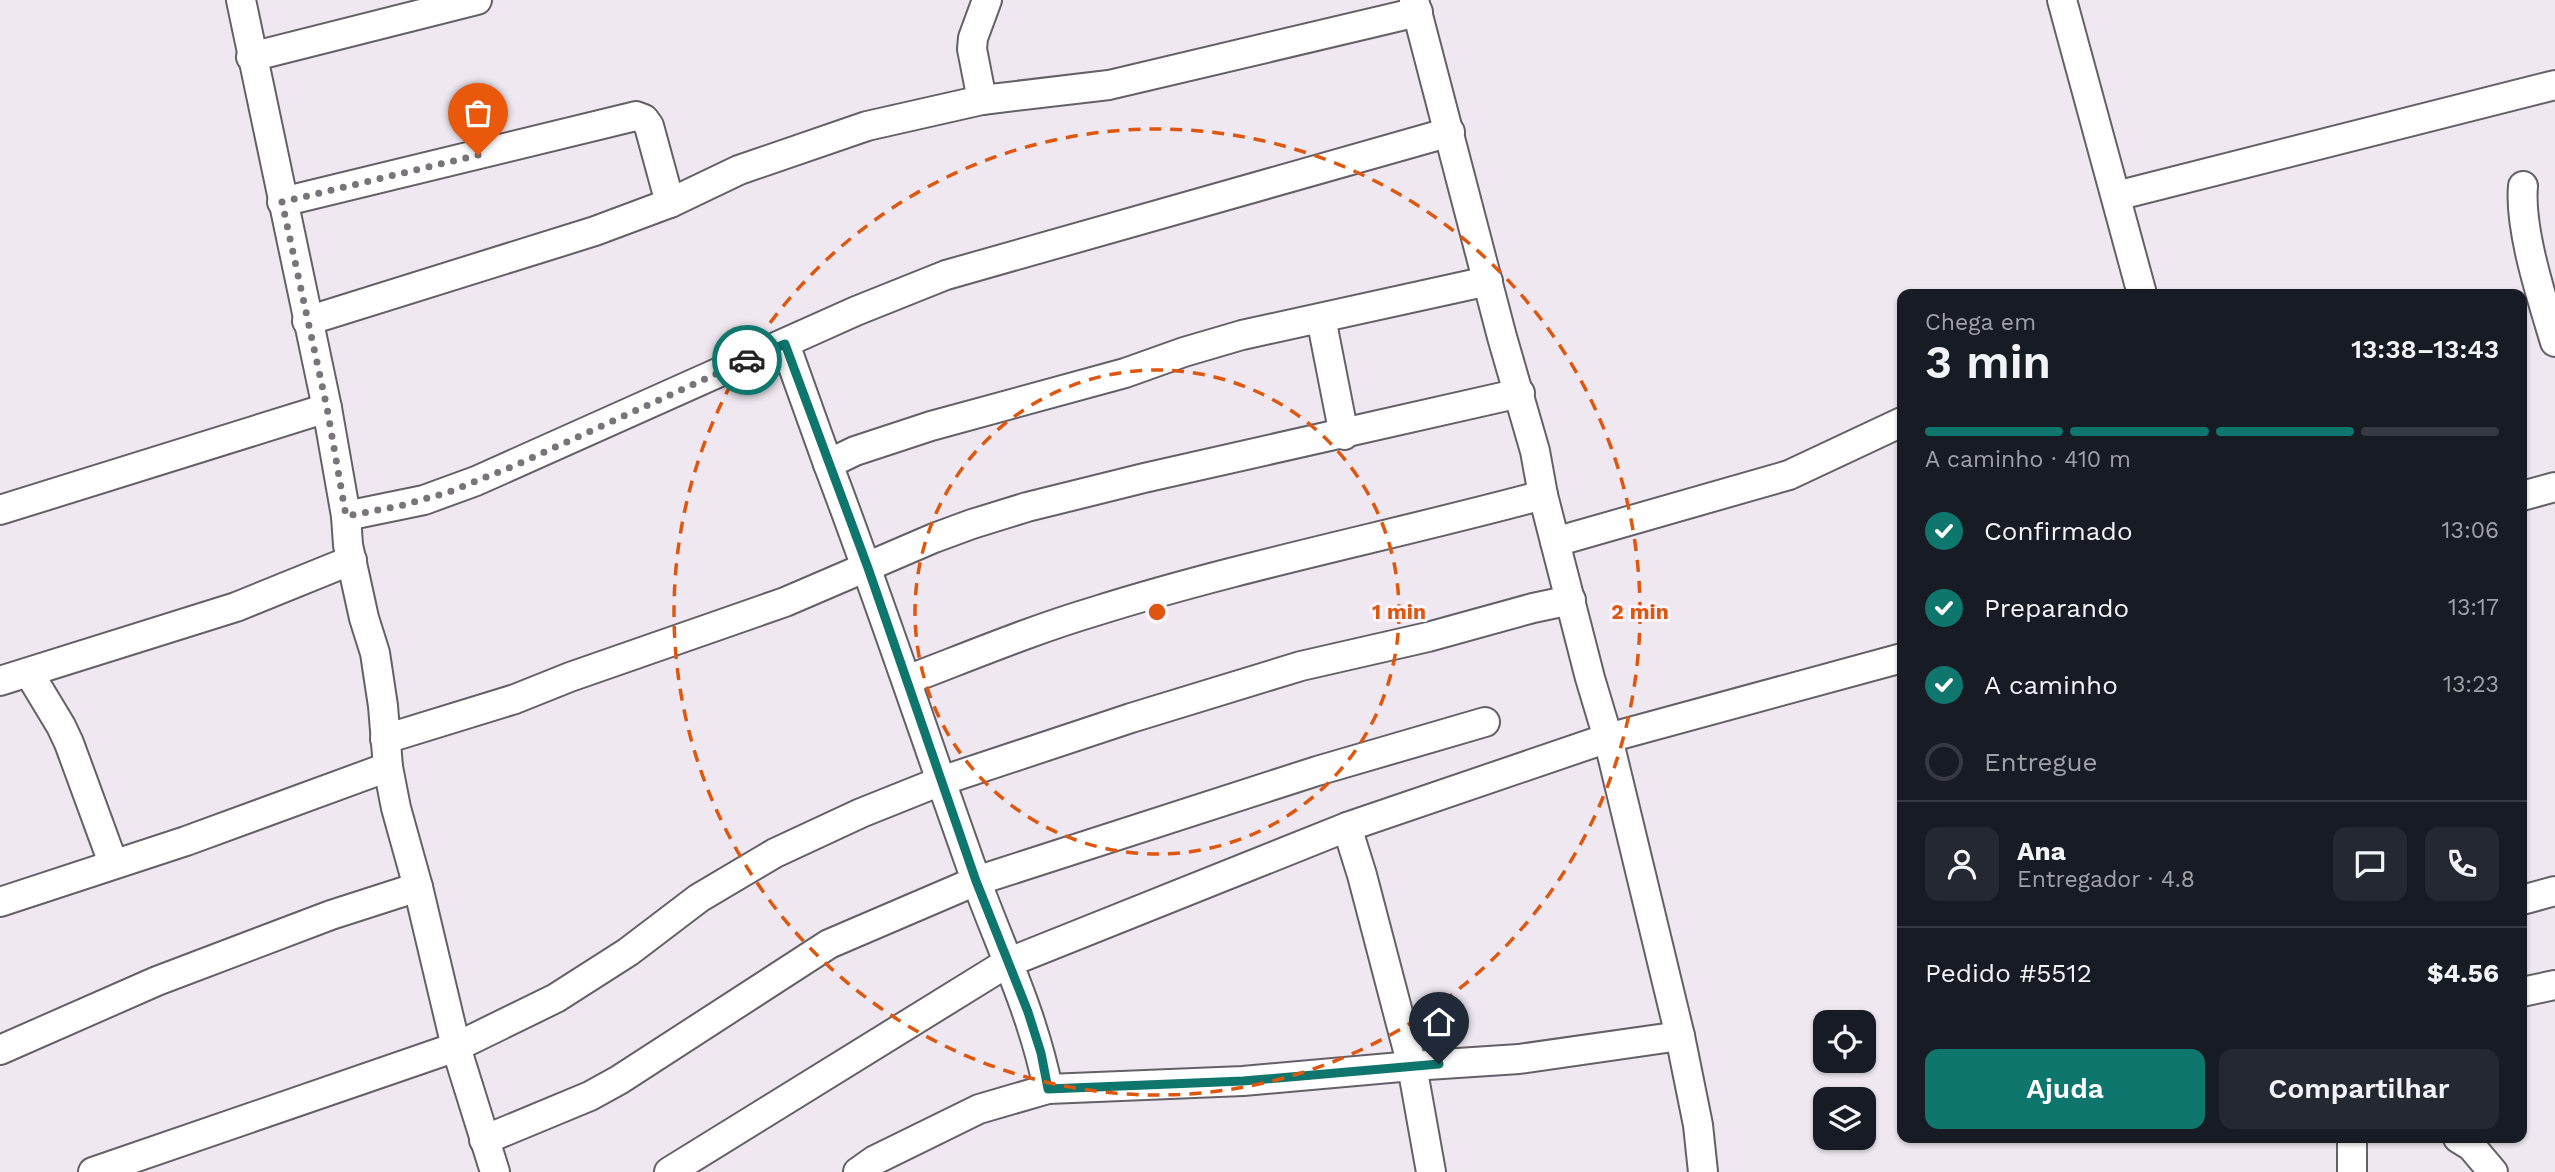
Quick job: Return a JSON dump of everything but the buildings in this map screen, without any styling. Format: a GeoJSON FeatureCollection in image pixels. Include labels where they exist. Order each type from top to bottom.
{"type":"FeatureCollection","features":[{"type":"Feature","properties":{"kind":"street"},"geometry":{"type":"LineString","coordinates":[[241,0],[327,408],[352,560],[364,618],[375,653],[388,767],[396,808],[456,1046],[495,1172]]}},
{"type":"Feature","properties":{"kind":"street"},"geometry":{"type":"LineString","coordinates":[[251,57],[477,0]]}},
{"type":"Feature","properties":{"kind":"street"},"geometry":{"type":"LineString","coordinates":[[982,100],[972,49],[973,38],[987,0]]}},
{"type":"Feature","properties":{"kind":"street"},"geometry":{"type":"LineString","coordinates":[[2063,0],[2142,289]]}},
{"type":"Feature","properties":{"kind":"street"},"geometry":{"type":"LineString","coordinates":[[307,321],[596,232],[670,203],[739,170],[867,126],[982,100],[1109,85],[1317,34],[1416,6],[1502,337],[1520,393],[1543,495],[1608,738],[1680,1036],[1698,1125],[1703,1172]]}},
{"type":"Feature","properties":{"kind":"street"},"geometry":{"type":"LineString","coordinates":[[2116,196],[2555,85]]}},
{"type":"Feature","properties":{"kind":"street"},"geometry":{"type":"LineString","coordinates":[[282,202],[636,116],[644,119],[649,126],[670,203]]}},
{"type":"Feature","properties":{"kind":"street"},"geometry":{"type":"LineString","coordinates":[[346,516],[424,500],[467,485],[878,302],[946,275],[1450,132]]}},
{"type":"Feature","properties":{"kind":"street"},"geometry":{"type":"LineString","coordinates":[[2523,186],[2521,203],[2529,243],[2555,342]]}},
{"type":"Feature","properties":{"kind":"street"},"geometry":{"type":"LineString","coordinates":[[828,464],[931,426],[1125,373],[1242,335],[1489,281]]}},
{"type":"Feature","properties":{"kind":"street"},"geometry":{"type":"LineString","coordinates":[[1321,318],[1344,435]]}},
{"type":"Feature","properties":{"kind":"street"},"geometry":{"type":"LineString","coordinates":[[785,344],[868,568],[976,881],[1034,1033],[1048,1089]]}},
{"type":"Feature","properties":{"kind":"street"},"geometry":{"type":"LineString","coordinates":[[385,739],[515,699],[570,677],[785,602],[934,538],[1027,508],[1144,478],[1344,435],[1520,393]]}},
{"type":"Feature","properties":{"kind":"street"},"geometry":{"type":"LineString","coordinates":[[0,510],[327,408]]}},
{"type":"Feature","properties":{"kind":"street"},"geometry":{"type":"LineString","coordinates":[[1555,542],[1788,475],[1897,424]]}},
{"type":"Feature","properties":{"kind":"street"},"geometry":{"type":"LineString","coordinates":[[2527,495],[2555,487]]}},
{"type":"Feature","properties":{"kind":"street"},"geometry":{"type":"LineString","coordinates":[[907,680],[1096,611],[1543,495]]}},
{"type":"Feature","properties":{"kind":"street"},"geometry":{"type":"LineString","coordinates":[[0,681],[236,607],[352,560]]}},
{"type":"Feature","properties":{"kind":"street"},"geometry":{"type":"LineString","coordinates":[[93,1172],[456,1046],[556,998],[628,952],[699,898],[775,853],[861,813],[940,781],[1130,718],[1301,666],[1571,600]]}},
{"type":"Feature","properties":{"kind":"street"},"geometry":{"type":"LineString","coordinates":[[669,1172],[1007,962],[1347,827],[1608,738],[1897,658]]}},
{"type":"Feature","properties":{"kind":"street"},"geometry":{"type":"LineString","coordinates":[[29,673],[61,726],[113,863]]}},
{"type":"Feature","properties":{"kind":"street"},"geometry":{"type":"LineString","coordinates":[[484,1140],[590,1096],[619,1080],[829,944],[976,881],[1317,771],[1485,722]]}},
{"type":"Feature","properties":{"kind":"street"},"geometry":{"type":"LineString","coordinates":[[0,902],[186,841],[388,767]]}},
{"type":"Feature","properties":{"kind":"street"},"geometry":{"type":"LineString","coordinates":[[1347,827],[1412,1066],[1431,1172]]}},
{"type":"Feature","properties":{"kind":"street"},"geometry":{"type":"LineString","coordinates":[[0,1049],[157,981],[331,915],[418,887]]}},
{"type":"Feature","properties":{"kind":"street"},"geometry":{"type":"LineString","coordinates":[[2527,899],[2555,891]]}},
{"type":"Feature","properties":{"kind":"street"},"geometry":{"type":"LineString","coordinates":[[2527,991],[2555,985]]}},
{"type":"Feature","properties":{"kind":"street"},"geometry":{"type":"LineString","coordinates":[[858,1172],[875,1160],[979,1109],[1009,1098],[1048,1089],[1243,1081],[1519,1059],[1680,1036]]}},
{"type":"Feature","properties":{"kind":"street"},"geometry":{"type":"LineString","coordinates":[[2352,1143],[2352,1172]]}},
{"type":"Feature","properties":{"kind":"street"},"geometry":{"type":"LineString","coordinates":[[2466,1143],[2493,1172]]}},
{"type":"Feature","properties":{"kind":"way so far"},"geometry":{"type":"LineString","coordinates":[[478,155],[282,202],[327,408],[346,516],[400,506],[449,492],[516,465],[747,360]]}},
{"type":"Feature","properties":{"kind":"route"},"geometry":{"type":"LineString","coordinates":[[747,360],[785,344],[868,568],[976,881],[1028,1012],[1041,1053],[1048,1089],[1243,1081],[1439,1064]]}}]}
